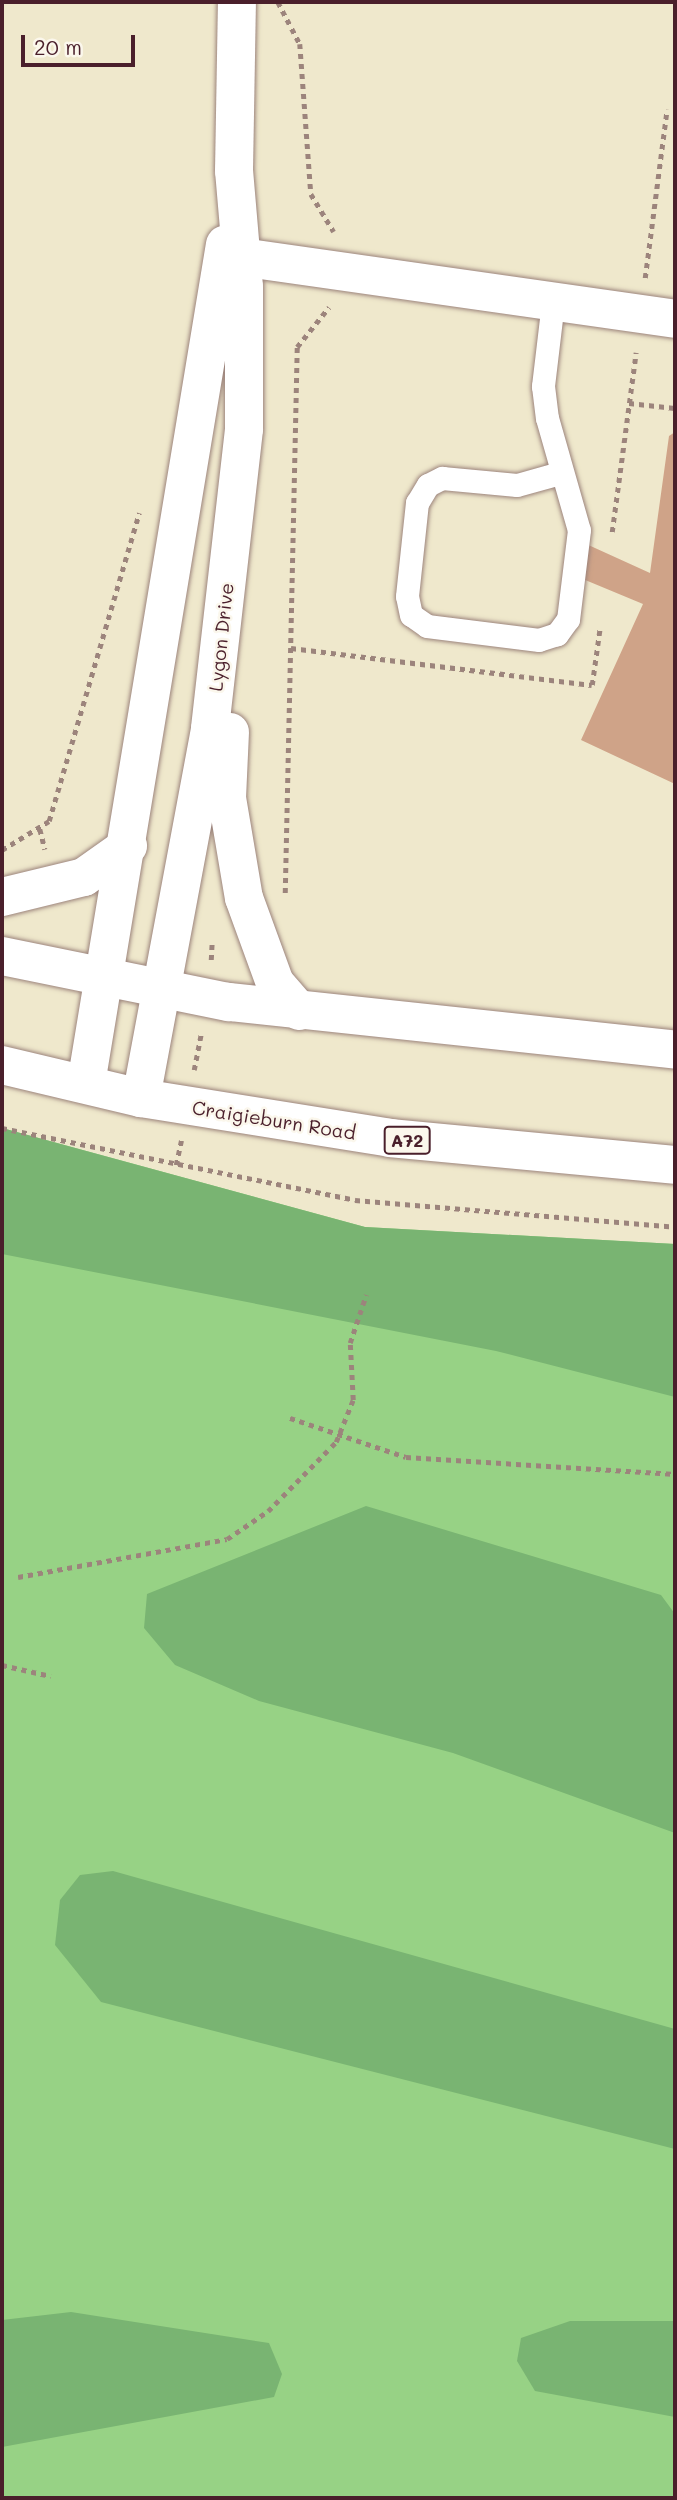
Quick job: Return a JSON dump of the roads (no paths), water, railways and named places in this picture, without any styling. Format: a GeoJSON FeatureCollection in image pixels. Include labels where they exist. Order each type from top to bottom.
{"type":"FeatureCollection","features":[{"type":"Feature","properties":{"kind":"street","name":"Lygon Drive"},"geometry":{"type":"LineString","coordinates":[[141,1098],[164,991],[210,728],[244,429],[241,257],[234,171],[237,2]]}},
{"type":"Feature","properties":{"kind":"street","name":"Lygon Drive"},"geometry":{"type":"LineString","coordinates":[[86,1084],[128,846],[234,171]]}},
{"type":"Feature","properties":{"kind":"street"},"geometry":{"type":"LineString","coordinates":[[241,257],[658,317]]}},
{"type":"Feature","properties":{"kind":"street"},"geometry":{"type":"LineString","coordinates":[[244,429],[245,570],[227,798],[244,898],[275,983],[299,1012]]}},
{"type":"Feature","properties":{"kind":"street"},"geometry":{"type":"LineString","coordinates":[[2,897],[85,877],[128,846]]}},
{"type":"Feature","properties":{"kind":"street"},"geometry":{"type":"LineString","coordinates":[[2,956],[104,980],[299,1012],[675,1050]]}},
{"type":"Feature","properties":{"kind":"street","name":"Craigieburn Road"},"geometry":{"type":"LineString","coordinates":[[2,1065],[141,1098],[390,1138],[675,1165]]}},
{"type":"Feature","properties":{"kind":"lane"},"geometry":{"type":"LineString","coordinates":[[553,302],[544,386],[560,472],[578,508],[579,530],[568,619],[557,634],[539,640],[427,626],[411,615],[407,596],[417,503],[428,485],[442,478],[517,485],[560,472]]}}]}
